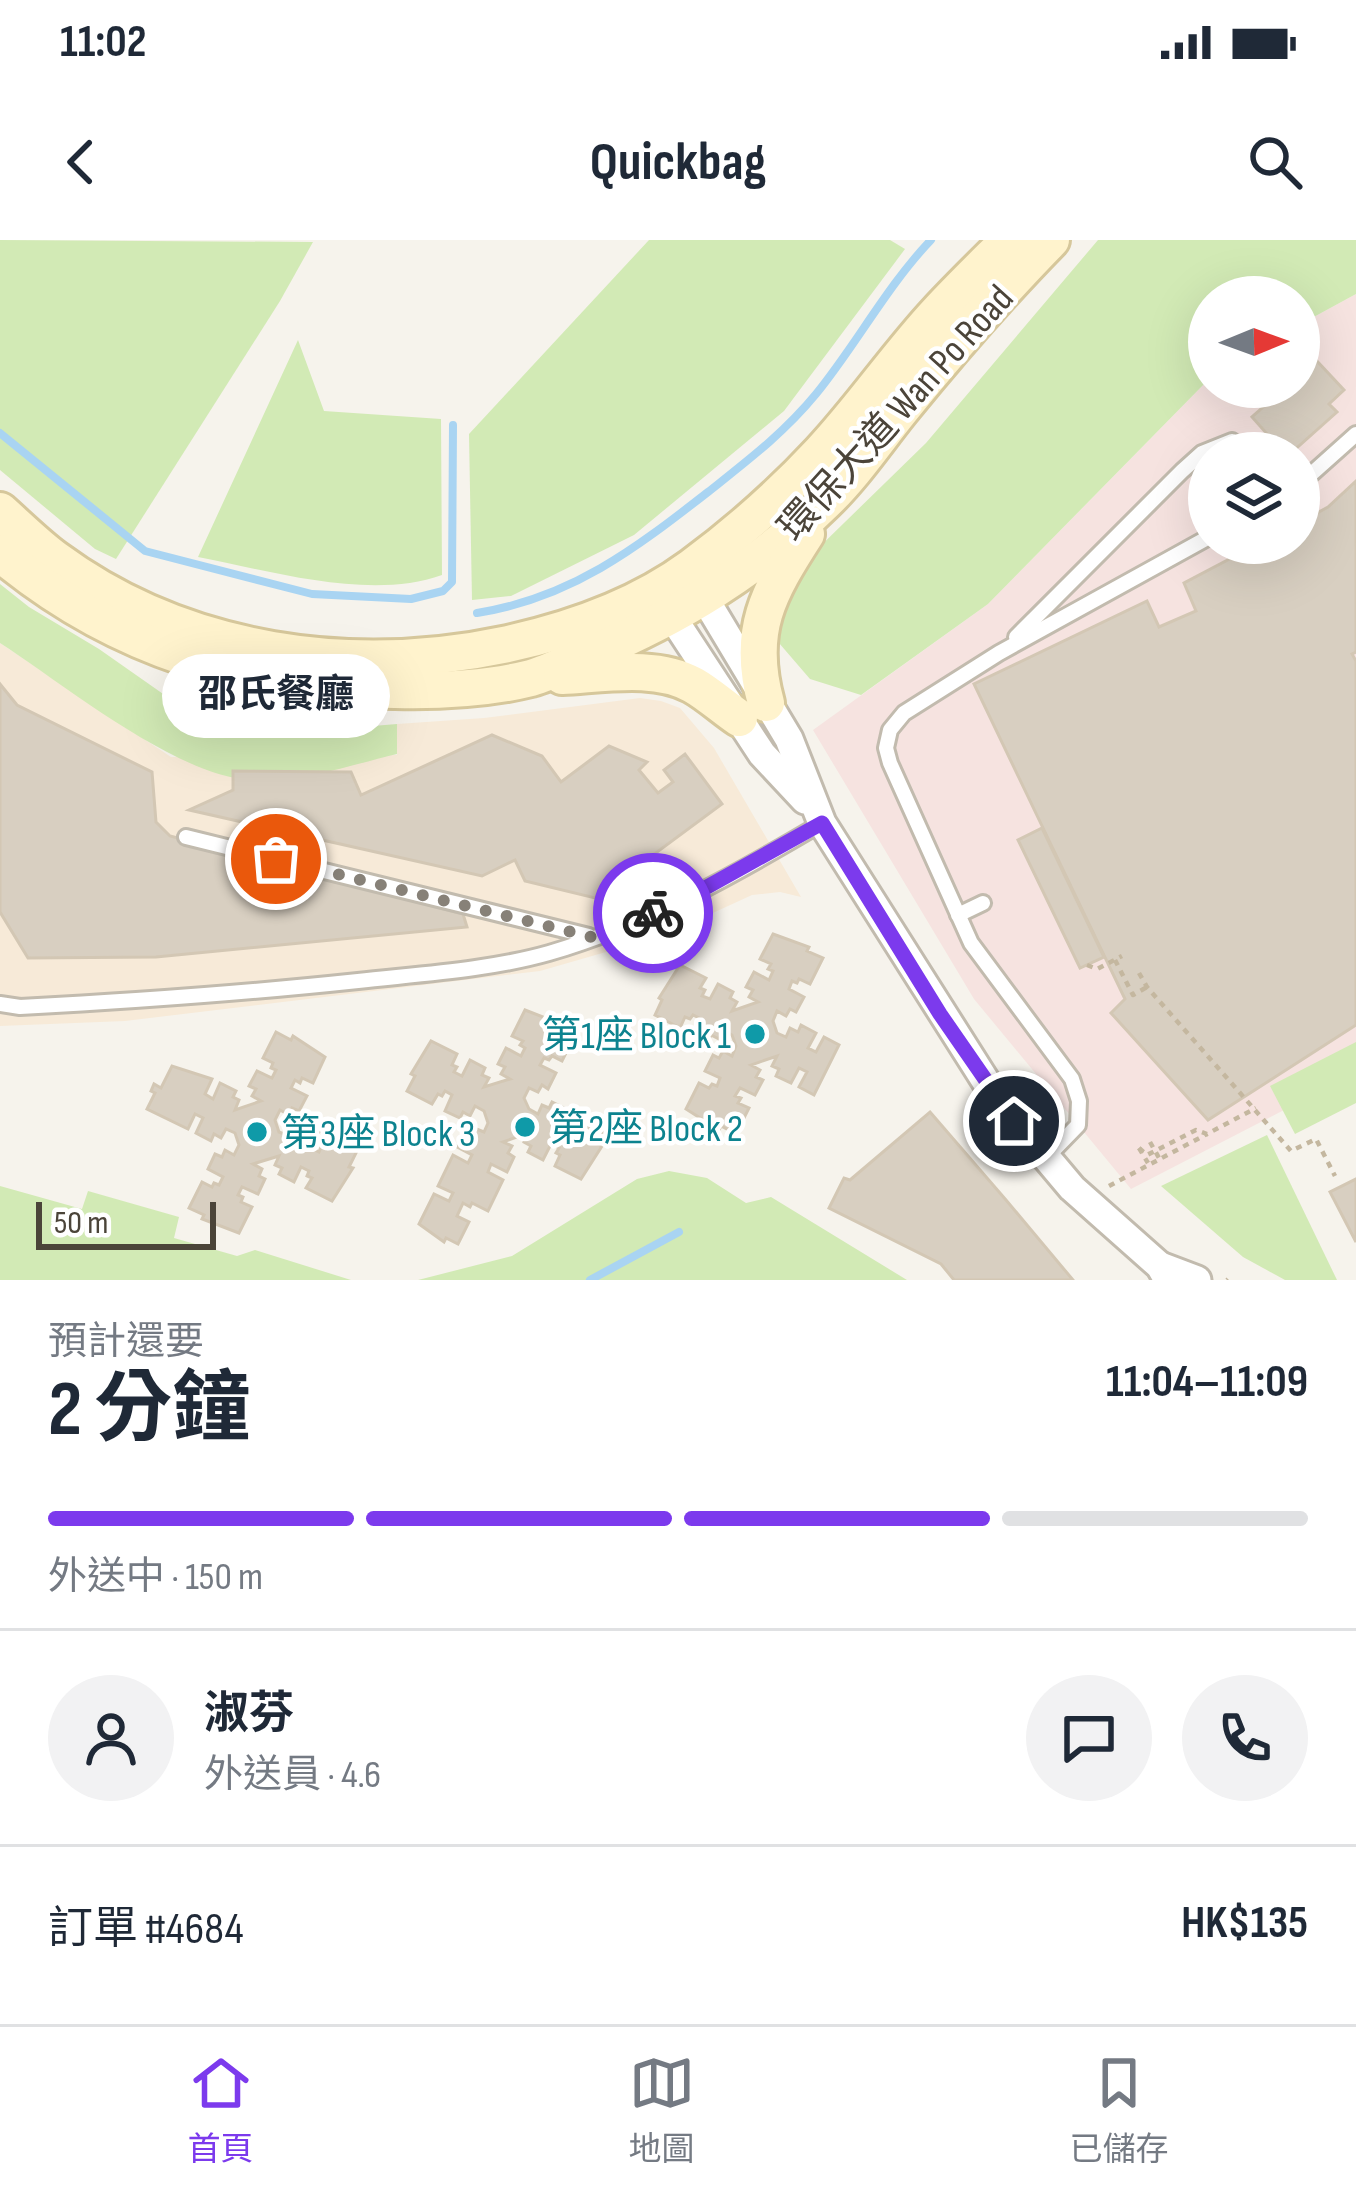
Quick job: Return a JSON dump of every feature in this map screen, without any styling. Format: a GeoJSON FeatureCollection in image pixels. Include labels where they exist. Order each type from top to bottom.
{"type":"FeatureCollection","features":[{"type":"Feature","properties":{"kind":"main road","name":"環保大道 Wan Po Road"},"geometry":{"type":"LineString","coordinates":[[696,584],[820,452],[936,314],[1009,240]]}},
{"type":"Feature","properties":{"kind":"main road","name":"環保大道 Wan Po Road"},"geometry":{"type":"LineString","coordinates":[[0,553],[95,619],[161,650],[222,671],[334,690],[432,691],[535,677],[696,584],[748,569],[827,500],[961,338],[1051,240]]}},
{"type":"Feature","properties":{"kind":"main road"},"geometry":{"type":"LineString","coordinates":[[535,677],[662,675],[752,711],[764,608],[827,500]]}},
{"type":"Feature","properties":{"kind":"main road","name":"環保大道 Wan Po Road"},"geometry":{"type":"LineString","coordinates":[[0,511],[56,560],[129,601],[202,633],[297,656],[402,659],[480,650],[663,603]]}},
{"type":"Feature","properties":{"kind":"street"},"geometry":{"type":"LineString","coordinates":[[696,584],[752,711]]}},
{"type":"Feature","properties":{"kind":"street"},"geometry":{"type":"LineString","coordinates":[[663,603],[752,711],[788,739],[819,817],[997,1099],[1042,1156],[1096,1212],[1164,1273],[1197,1280]]}},
{"type":"Feature","properties":{"kind":"lane"},"geometry":{"type":"LineString","coordinates":[[1320,466],[1356,434]]}},
{"type":"Feature","properties":{"kind":"lane"},"geometry":{"type":"LineString","coordinates":[[999,653],[1188,466]]}},
{"type":"Feature","properties":{"kind":"lane"},"geometry":{"type":"LineString","coordinates":[[1042,1156],[1078,1125],[1080,1110],[1072,1079],[983,961],[958,915],[886,748],[890,730],[904,712],[999,653],[1188,549]]}},
{"type":"Feature","properties":{"kind":"lane"},"geometry":{"type":"LineString","coordinates":[[0,1004],[20,1007],[194,998],[418,974],[548,953],[698,892],[819,817]]}},
{"type":"Feature","properties":{"kind":"lane"},"geometry":{"type":"LineString","coordinates":[[186,837],[592,937]]}},
{"type":"Feature","properties":{"kind":"lane"},"geometry":{"type":"LineString","coordinates":[[958,915],[983,903]]}},
{"type":"Feature","properties":{"kind":"path"},"geometry":{"type":"LineString","coordinates":[[1087,965],[1097,969],[1118,958],[1133,995],[1147,987]]}},
{"type":"Feature","properties":{"kind":"path"},"geometry":{"type":"LineString","coordinates":[[1139,973],[1291,1151],[1316,1138],[1335,1176]]}},
{"type":"Feature","properties":{"kind":"path"},"geometry":{"type":"LineString","coordinates":[[1109,1186],[1256,1108]]}},
{"type":"Feature","properties":{"kind":"path"},"geometry":{"type":"LineString","coordinates":[[1149,1164],[1139,1148],[1147,1155],[1196,1130],[1207,1134]]}},
{"type":"Feature","properties":{"kind":"path"},"geometry":{"type":"LineString","coordinates":[[1157,1149],[1150,1142],[1160,1159]]}},
{"type":"Feature","properties":{"kind":"shaded area"},"geometry":{"type":"Polygon","coordinates":[[[1356,294],[1356,1073],[1131,1189],[974,999],[813,730],[988,604],[1188,400],[1188,408],[1320,408],[1320,314],[1356,294]]]}},
{"type":"Feature","properties":{"kind":"shaded area"},"geometry":{"type":"Polygon","coordinates":[[[0,643],[171,757],[397,755],[397,724],[640,698],[661,701],[680,708],[714,748],[801,897],[780,892],[752,895],[665,935],[540,971],[125,1021],[0,1026],[0,643]]]}},
{"type":"Feature","properties":{"kind":"green space"},"geometry":{"type":"Polygon","coordinates":[[[0,240],[313,242],[116,559],[95,549],[0,470],[0,240]]]}},
{"type":"Feature","properties":{"kind":"green space"},"geometry":{"type":"Polygon","coordinates":[[[649,240],[890,240],[905,249],[784,411],[634,535],[511,596],[472,600],[469,434],[649,240]]]}},
{"type":"Feature","properties":{"kind":"green space"},"geometry":{"type":"Polygon","coordinates":[[[1098,240],[1356,240],[1356,294],[1320,314],[1320,276],[1188,276],[1188,400],[988,604],[861,695],[810,679],[779,643],[786,598],[804,562],[926,443],[1098,240]]]}},
{"type":"Feature","properties":{"kind":"green space"},"geometry":{"type":"Polygon","coordinates":[[[298,340],[324,411],[441,419],[442,575],[384,585],[352,584],[198,557],[298,340]]]}},
{"type":"Feature","properties":{"kind":"green space"},"geometry":{"type":"Polygon","coordinates":[[[0,584],[176,703],[264,735],[397,724],[397,754],[269,780],[221,775],[189,763],[122,726],[0,643],[0,584]]]}},
{"type":"Feature","properties":{"kind":"green space"},"geometry":{"type":"Polygon","coordinates":[[[1356,1042],[1356,1103],[1295,1134],[1270,1086],[1356,1042]]]}},
{"type":"Feature","properties":{"kind":"green space"},"geometry":{"type":"Polygon","coordinates":[[[1267,1135],[1337,1280],[1285,1280],[1243,1257],[1161,1186],[1267,1135]]]}},
{"type":"Feature","properties":{"kind":"green space"},"geometry":{"type":"Polygon","coordinates":[[[669,1171],[707,1178],[746,1203],[771,1197],[907,1280],[418,1280],[512,1256],[637,1179],[669,1171]]]}},
{"type":"Feature","properties":{"kind":"green space"},"geometry":{"type":"Polygon","coordinates":[[[0,1186],[82,1209],[88,1191],[179,1217],[174,1238],[237,1256],[255,1250],[351,1280],[0,1280],[0,1186]]]}},
{"type":"Feature","properties":{"kind":"building"},"geometry":{"type":"Polygon","coordinates":[[[1320,364],[1344,390],[1329,404],[1337,412],[1315,432],[1265,432],[1252,417],[1262,408],[1320,408],[1320,364]]]}},
{"type":"Feature","properties":{"kind":"building"},"geometry":{"type":"Polygon","coordinates":[[[1356,481],[1356,652],[1352,654],[1356,661],[1356,1025],[1208,1120],[1111,1013],[1125,999],[974,684],[1147,601],[1159,627],[1196,611],[1184,583],[1220,564],[1320,564],[1320,511],[1356,481]]]}},
{"type":"Feature","properties":{"kind":"building"},"geometry":{"type":"Polygon","coordinates":[[[0,684],[17,705],[152,772],[156,822],[170,836],[463,914],[467,927],[156,957],[28,958],[0,912],[0,684]]]}},
{"type":"Feature","properties":{"kind":"building"},"geometry":{"type":"Polygon","coordinates":[[[492,735],[542,756],[561,782],[609,746],[647,762],[639,770],[658,793],[673,782],[664,770],[685,754],[722,804],[595,898],[525,881],[515,860],[482,876],[189,810],[233,790],[233,771],[351,772],[361,795],[492,735]]]}},
{"type":"Feature","properties":{"kind":"building"},"geometry":{"type":"Polygon","coordinates":[[[1042,828],[1104,957],[1080,968],[1018,840],[1042,828]]]}},
{"type":"Feature","properties":{"kind":"building","name":"第1座 Block 1"},"geometry":{"type":"Polygon","coordinates":[[[773,934],[809,947],[807,951],[823,958],[810,984],[792,981],[789,989],[804,997],[796,1012],[790,1009],[786,1016],[777,1011],[773,1021],[777,1033],[786,1037],[790,1028],[798,1032],[801,1025],[816,1033],[808,1048],[816,1052],[824,1037],[839,1045],[814,1095],[799,1087],[807,1072],[799,1068],[791,1083],[776,1076],[779,1069],[772,1066],[777,1056],[751,1065],[760,1070],[756,1077],[763,1080],[755,1095],[740,1088],[735,1096],[749,1108],[736,1134],[721,1126],[719,1130],[686,1109],[699,1083],[717,1086],[720,1078],[705,1071],[713,1055],[719,1058],[723,1051],[732,1056],[736,1046],[732,1035],[723,1030],[719,1039],[711,1035],[708,1042],[693,1034],[701,1019],[685,1017],[680,1028],[655,1015],[659,998],[680,965],[706,978],[700,988],[705,990],[702,996],[710,999],[718,984],[733,992],[730,998],[737,1002],[732,1011],[758,1002],[749,997],[753,990],[746,987],[754,972],[769,980],[771,964],[760,959],[773,934]]]}},
{"type":"Feature","properties":{"kind":"building","name":"第2座 Block 2"},"geometry":{"type":"Polygon","coordinates":[[[525,1010],[575,1035],[562,1061],[544,1058],[540,1065],[556,1073],[548,1089],[542,1085],[538,1092],[529,1088],[524,1098],[529,1109],[538,1114],[542,1105],[549,1108],[552,1102],[568,1110],[560,1125],[568,1129],[580,1116],[606,1129],[598,1144],[602,1146],[581,1179],[555,1166],[559,1148],[551,1144],[543,1160],[528,1152],[531,1146],[524,1142],[528,1133],[503,1142],[512,1146],[508,1153],[514,1157],[507,1172],[491,1164],[488,1172],[503,1180],[488,1211],[463,1203],[457,1216],[469,1222],[458,1244],[446,1238],[444,1242],[419,1224],[434,1194],[449,1201],[453,1193],[438,1186],[453,1155],[468,1163],[472,1155],[457,1147],[465,1132],[471,1135],[474,1128],[484,1132],[488,1123],[484,1111],[475,1106],[470,1116],[463,1112],[460,1118],[445,1111],[452,1095],[445,1091],[432,1104],[407,1091],[415,1076],[411,1074],[431,1041],[457,1054],[452,1065],[462,1076],[470,1060],[485,1068],[482,1075],[489,1078],[484,1087],[510,1079],[501,1074],[505,1067],[498,1064],[506,1048],[521,1056],[525,1048],[520,1045],[523,1041],[512,1036],[525,1010]]]}},
{"type":"Feature","properties":{"kind":"building","name":"第3座 Block 3"},"geometry":{"type":"Polygon","coordinates":[[[276,1032],[291,1040],[293,1036],[325,1057],[313,1083],[295,1080],[291,1088],[307,1096],[299,1111],[292,1108],[289,1115],[280,1110],[275,1120],[279,1132],[289,1136],[293,1127],[300,1131],[304,1124],[319,1132],[311,1148],[326,1149],[331,1138],[357,1151],[349,1167],[353,1168],[332,1201],[306,1188],[312,1178],[307,1176],[309,1171],[301,1167],[294,1182],[279,1174],[282,1168],[275,1165],[279,1156],[253,1164],[262,1169],[259,1176],[265,1179],[258,1194],[242,1187],[238,1195],[252,1207],[239,1233],[202,1219],[204,1215],[189,1208],[202,1182],[219,1185],[223,1177],[208,1169],[215,1154],[222,1157],[225,1150],[234,1155],[239,1145],[235,1133],[226,1129],[221,1138],[214,1134],[211,1141],[196,1133],[203,1118],[195,1114],[188,1129],[147,1109],[154,1084],[161,1088],[172,1066],[212,1079],[205,1094],[213,1099],[220,1083],[236,1091],[235,1110],[261,1101],[252,1096],[256,1089],[249,1086],[257,1071],[272,1078],[276,1070],[263,1058],[276,1032]]]}},
{"type":"Feature","properties":{"kind":"building"},"geometry":{"type":"Polygon","coordinates":[[[930,1112],[1073,1280],[954,1280],[941,1264],[829,1208],[844,1178],[850,1180],[930,1112]]]}},
{"type":"Feature","properties":{"kind":"building"},"geometry":{"type":"Polygon","coordinates":[[[1356,1179],[1356,1242],[1330,1192],[1356,1179]]]}},
{"type":"Feature","properties":{"kind":"waterway"},"geometry":{"type":"LineString","coordinates":[[477,613],[542,596],[600,568],[751,458],[816,394],[931,240]]}},
{"type":"Feature","properties":{"kind":"waterway"},"geometry":{"type":"LineString","coordinates":[[0,433],[145,551],[312,594],[411,599],[443,591],[452,582],[453,425]]}},
{"type":"Feature","properties":{"kind":"waterway"},"geometry":{"type":"LineString","coordinates":[[590,1280],[679,1232]]}},
{"type":"Feature","properties":{"kind":"way so far"},"geometry":{"type":"LineString","coordinates":[[276,859],[592,937],[653,913]]}},
{"type":"Feature","properties":{"kind":"place","name":"邵氏餐廳"},"geometry":{"type":"Point","coordinates":[276,859]}},
{"type":"Feature","properties":{"kind":"place","name":"第1座 Block 1"},"geometry":{"type":"Point","coordinates":[755,1034]}},
{"type":"Feature","properties":{"kind":"place","name":"第2座 Block 2"},"geometry":{"type":"Point","coordinates":[525,1127]}},
{"type":"Feature","properties":{"kind":"place","name":"第3座 Block 3"},"geometry":{"type":"Point","coordinates":[257,1132]}},
{"type":"Feature","properties":{"kind":"route"},"geometry":{"type":"LineString","coordinates":[[653,913],[822,823],[940,1014],[1014,1121]]}}]}
